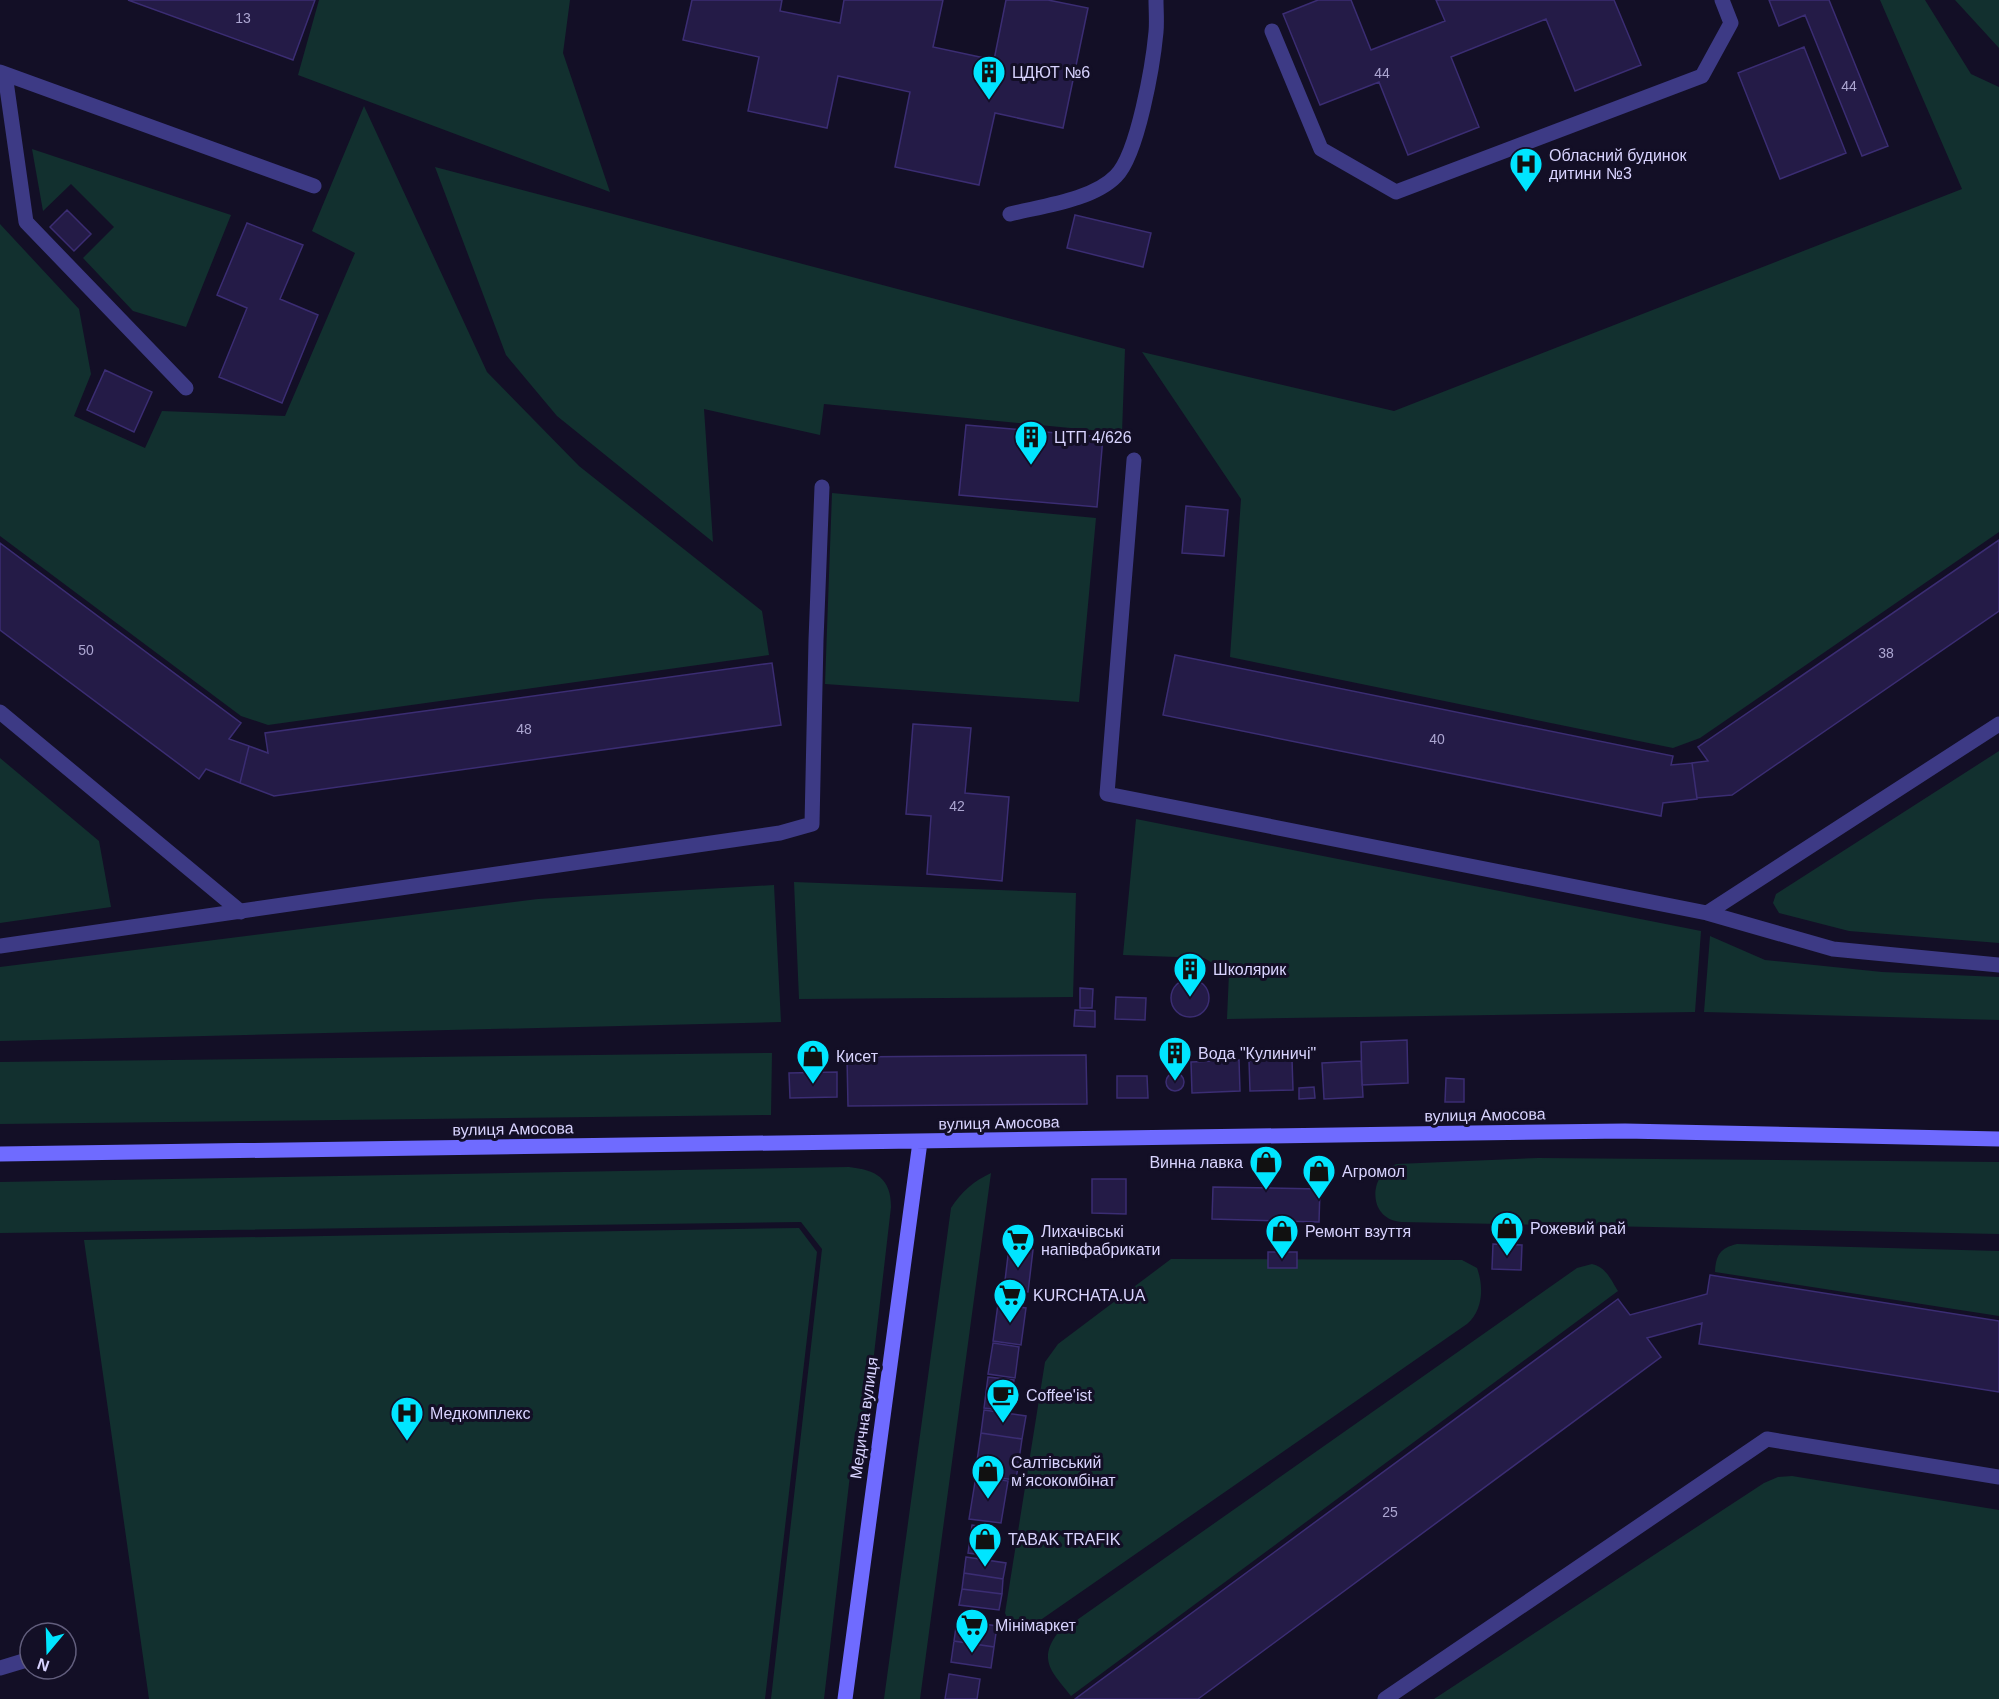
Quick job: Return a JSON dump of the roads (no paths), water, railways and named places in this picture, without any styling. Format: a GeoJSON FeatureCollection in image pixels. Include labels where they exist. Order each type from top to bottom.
{"type":"FeatureCollection","features":[{"type":"Feature","properties":{"kind":"street","name":"вулиця Амосова"},"geometry":{"type":"LineString","coordinates":[[0,1154],[1613,1131],[1999,1139]]}},
{"type":"Feature","properties":{"kind":"street","name":"Медична вулиця"},"geometry":{"type":"LineString","coordinates":[[845,1699],[920,1142]]}},
{"type":"Feature","properties":{"kind":"lane"},"geometry":{"type":"LineString","coordinates":[[1010,214],[1083,196],[1117,176],[1136,134],[1148,84],[1157,31],[1156,0]]}},
{"type":"Feature","properties":{"kind":"lane"},"geometry":{"type":"LineString","coordinates":[[1272,31],[1321,149],[1396,192],[1702,76],[1731,23],[1722,0]]}},
{"type":"Feature","properties":{"kind":"lane"},"geometry":{"type":"LineString","coordinates":[[186,388],[26,222],[2,73],[314,186]]}},
{"type":"Feature","properties":{"kind":"lane"},"geometry":{"type":"LineString","coordinates":[[1134,460],[1107,794],[1707,913],[1833,949],[1999,965]]}},
{"type":"Feature","properties":{"kind":"lane"},"geometry":{"type":"LineString","coordinates":[[0,946],[780,833],[812,824],[822,487]]}},
{"type":"Feature","properties":{"kind":"lane"},"geometry":{"type":"LineString","coordinates":[[0,712],[241,912]]}},
{"type":"Feature","properties":{"kind":"lane"},"geometry":{"type":"LineString","coordinates":[[1707,913],[1999,724]]}},
{"type":"Feature","properties":{"kind":"lane"},"geometry":{"type":"LineString","coordinates":[[1385,1699],[1767,1439],[1999,1477]]}},
{"type":"Feature","properties":{"kind":"lane"},"geometry":{"type":"LineString","coordinates":[[0,1668],[18,1663]]}},
{"type":"Feature","properties":{"kind":"place","name":"ЦДЮТ №6"},"geometry":{"type":"Point","coordinates":[989,101]}},
{"type":"Feature","properties":{"kind":"place","name":"Обласний будинок дитини №3"},"geometry":{"type":"Point","coordinates":[1526,193]}},
{"type":"Feature","properties":{"kind":"place","name":"ЦТП 4/626"},"geometry":{"type":"Point","coordinates":[1031,466]}},
{"type":"Feature","properties":{"kind":"place","name":"Школярик"},"geometry":{"type":"Point","coordinates":[1190,998]}},
{"type":"Feature","properties":{"kind":"place","name":"Вода \"Кулиничі\""},"geometry":{"type":"Point","coordinates":[1175,1082]}},
{"type":"Feature","properties":{"kind":"place","name":"Кисет"},"geometry":{"type":"Point","coordinates":[813,1085]}},
{"type":"Feature","properties":{"kind":"place","name":"Винна лавка"},"geometry":{"type":"Point","coordinates":[1266,1191]}},
{"type":"Feature","properties":{"kind":"place","name":"Агромол"},"geometry":{"type":"Point","coordinates":[1319,1200]}},
{"type":"Feature","properties":{"kind":"place","name":"Рожевий рай"},"geometry":{"type":"Point","coordinates":[1507,1257]}},
{"type":"Feature","properties":{"kind":"place","name":"Ремонт взуття"},"geometry":{"type":"Point","coordinates":[1282,1260]}},
{"type":"Feature","properties":{"kind":"place","name":"Лихачівські напівфабрикати"},"geometry":{"type":"Point","coordinates":[1018,1269]}},
{"type":"Feature","properties":{"kind":"place","name":"KURCHATA.UA"},"geometry":{"type":"Point","coordinates":[1010,1324]}},
{"type":"Feature","properties":{"kind":"place","name":"Coffee'ist"},"geometry":{"type":"Point","coordinates":[1003,1424]}},
{"type":"Feature","properties":{"kind":"place","name":"Медкомплекс"},"geometry":{"type":"Point","coordinates":[407,1442]}},
{"type":"Feature","properties":{"kind":"place","name":"Салтівський мʼясокомбінат"},"geometry":{"type":"Point","coordinates":[988,1500]}},
{"type":"Feature","properties":{"kind":"place","name":"TABAK TRAFIK"},"geometry":{"type":"Point","coordinates":[985,1568]}},
{"type":"Feature","properties":{"kind":"place","name":"Мінімаркет"},"geometry":{"type":"Point","coordinates":[972,1654]}}]}
